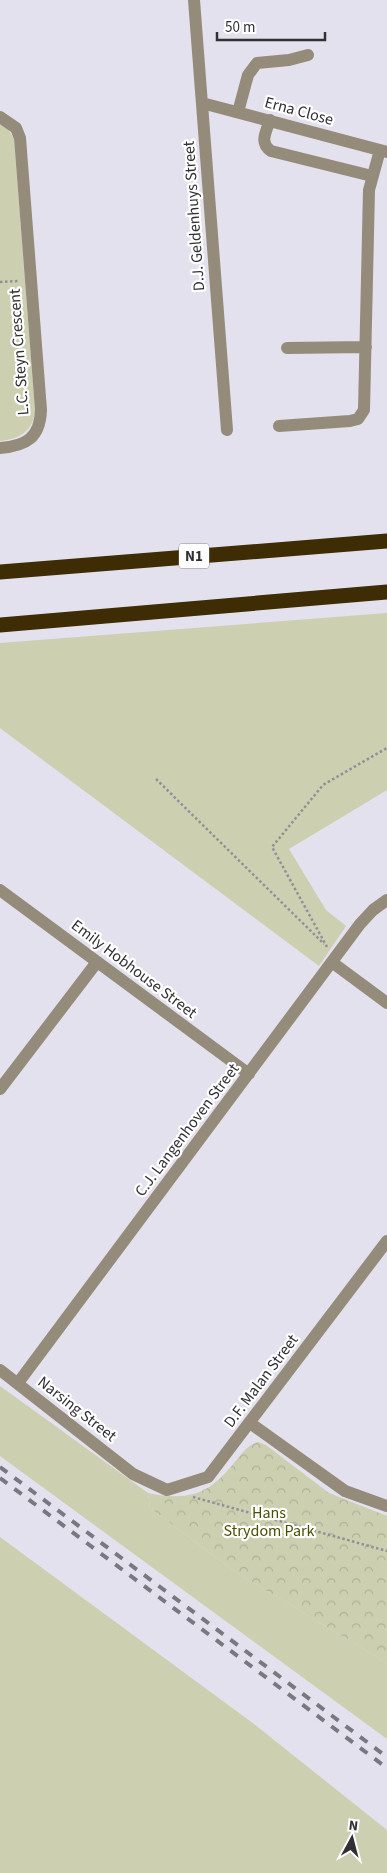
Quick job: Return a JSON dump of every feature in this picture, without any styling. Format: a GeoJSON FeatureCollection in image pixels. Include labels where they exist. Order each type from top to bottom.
{"type":"FeatureCollection","features":[{"type":"Feature","properties":{"kind":"highway","name":"N1"},"geometry":{"type":"LineString","coordinates":[[0,572],[387,541]]}},
{"type":"Feature","properties":{"kind":"highway"},"geometry":{"type":"LineString","coordinates":[[0,625],[387,592]]}},
{"type":"Feature","properties":{"kind":"street","name":"D.J. Geldenhuys Street"},"geometry":{"type":"LineString","coordinates":[[194,0],[227,430]]}},
{"type":"Feature","properties":{"kind":"street"},"geometry":{"type":"LineString","coordinates":[[238,112],[248,75],[257,63],[289,60],[308,55]]}},
{"type":"Feature","properties":{"kind":"street","name":"Erna Close"},"geometry":{"type":"LineString","coordinates":[[202,103],[383,151]]}},
{"type":"Feature","properties":{"kind":"street","name":"L.C. Steyn Crescent"},"geometry":{"type":"LineString","coordinates":[[0,117],[16,128],[20,138],[41,420],[38,428],[28,441],[19,447],[0,448]]}},
{"type":"Feature","properties":{"kind":"street"},"geometry":{"type":"LineString","coordinates":[[270,120],[264,142],[271,151],[372,176]]}},
{"type":"Feature","properties":{"kind":"street"},"geometry":{"type":"LineString","coordinates":[[279,426],[358,419],[364,410],[369,190],[372,176],[383,151]]}},
{"type":"Feature","properties":{"kind":"street"},"geometry":{"type":"LineString","coordinates":[[287,348],[366,347]]}},
{"type":"Feature","properties":{"kind":"street","name":"Emily Hobhouse Street"},"geometry":{"type":"LineString","coordinates":[[0,890],[249,1074]]}},
{"type":"Feature","properties":{"kind":"street","name":"C.J. Langenhoven Street"},"geometry":{"type":"LineString","coordinates":[[18,1383],[372,910],[387,900]]}},
{"type":"Feature","properties":{"kind":"street"},"geometry":{"type":"LineString","coordinates":[[0,1089],[97,962]]}},
{"type":"Feature","properties":{"kind":"street"},"geometry":{"type":"LineString","coordinates":[[332,963],[387,1003]]}},
{"type":"Feature","properties":{"kind":"street","name":"D.F. Malan Street"},"geometry":{"type":"LineString","coordinates":[[167,1490],[208,1478],[387,1241]]}},
{"type":"Feature","properties":{"kind":"street","name":"Narsing Street"},"geometry":{"type":"LineString","coordinates":[[0,1370],[133,1474],[167,1490]]}},
{"type":"Feature","properties":{"kind":"street"},"geometry":{"type":"LineString","coordinates":[[250,1423],[345,1491],[387,1506]]}},
{"type":"Feature","properties":{"kind":"path"},"geometry":{"type":"LineString","coordinates":[[0,282],[31,280]]}},
{"type":"Feature","properties":{"kind":"path"},"geometry":{"type":"LineString","coordinates":[[332,963],[327,946],[272,846],[323,785],[387,748]]}},
{"type":"Feature","properties":{"kind":"path"},"geometry":{"type":"LineString","coordinates":[[156,779],[327,946]]}},
{"type":"Feature","properties":{"kind":"path"},"geometry":{"type":"LineString","coordinates":[[167,1490],[387,1551]]}},
{"type":"Feature","properties":{"kind":"green space"},"geometry":{"type":"Polygon","coordinates":[[[0,124],[8,129],[14,139],[35,412],[31,425],[24,433],[0,441],[0,124]]]}},
{"type":"Feature","properties":{"kind":"green space"},"geometry":{"type":"Polygon","coordinates":[[[387,613],[387,790],[289,849],[326,910],[346,926],[319,966],[0,728],[0,643],[387,613]]]}},
{"type":"Feature","properties":{"kind":"green space"},"geometry":{"type":"Polygon","coordinates":[[[0,1386],[148,1493],[150,1508],[234,1571],[387,1663],[387,1739],[0,1456],[0,1386]]]}},
{"type":"Feature","properties":{"kind":"green space","name":"Hans Strydom Park"},"geometry":{"type":"Polygon","coordinates":[[[258,1442],[266,1445],[329,1493],[387,1516],[387,1663],[234,1571],[150,1508],[148,1493],[177,1496],[199,1492],[219,1480],[247,1448],[258,1442]]]}},
{"type":"Feature","properties":{"kind":"green space"},"geometry":{"type":"Polygon","coordinates":[[[0,1537],[254,1724],[387,1830],[387,1873],[0,1873],[0,1537]]]}},
{"type":"Feature","properties":{"kind":"railway"},"geometry":{"type":"LineString","coordinates":[[0,1467],[387,1757]]}},
{"type":"Feature","properties":{"kind":"railway"},"geometry":{"type":"LineString","coordinates":[[0,1478],[387,1768]]}}]}
